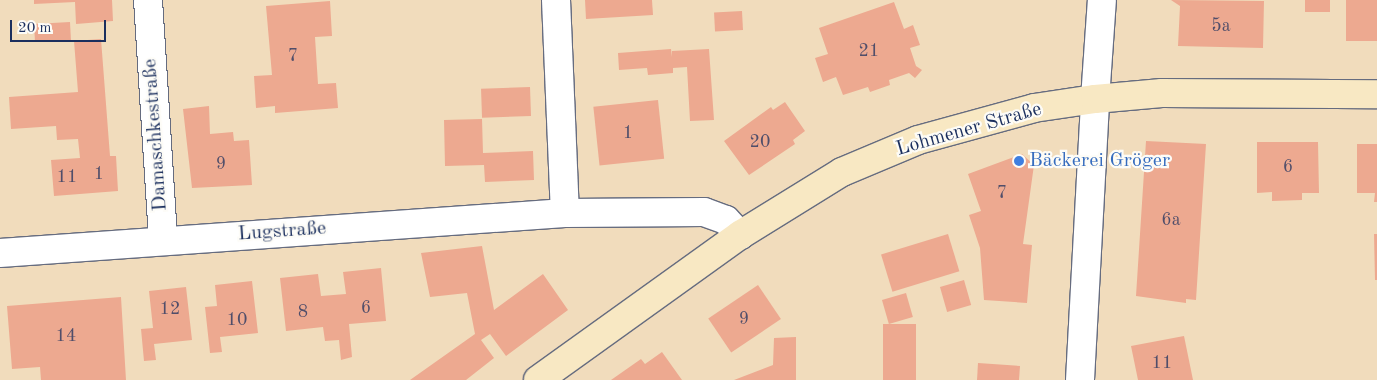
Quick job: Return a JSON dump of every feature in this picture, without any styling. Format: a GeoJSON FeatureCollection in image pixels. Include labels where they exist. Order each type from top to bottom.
{"type":"FeatureCollection","features":[{"type":"Feature","properties":{"kind":"main road","name":"Lohmener Straße"},"geometry":{"type":"LineString","coordinates":[[538,380],[740,234],[842,172],[918,140],[1034,108],[1095,99],[1162,93],[1377,94]]}},
{"type":"Feature","properties":{"kind":"street","name":"Damaschkestraße"},"geometry":{"type":"LineString","coordinates":[[148,0],[163,240]]}},
{"type":"Feature","properties":{"kind":"street"},"geometry":{"type":"LineString","coordinates":[[556,0],[565,213]]}},
{"type":"Feature","properties":{"kind":"street"},"geometry":{"type":"LineString","coordinates":[[1080,380],[1102,0]]}},
{"type":"Feature","properties":{"kind":"street","name":"Lugstraße"},"geometry":{"type":"LineString","coordinates":[[0,253],[565,213],[704,212],[726,220],[740,234]]}},
{"type":"Feature","properties":{"kind":"building"},"geometry":{"type":"Polygon","coordinates":[[[34,0],[112,0],[113,21],[76,24],[75,2],[34,4],[34,0]]]}},
{"type":"Feature","properties":{"kind":"building"},"geometry":{"type":"Polygon","coordinates":[[[585,0],[652,0],[653,15],[586,19],[585,0]]]}},
{"type":"Feature","properties":{"kind":"building"},"geometry":{"type":"Polygon","coordinates":[[[1171,0],[1264,1],[1263,48],[1178,46],[1180,6],[1171,0]]]}},
{"type":"Feature","properties":{"kind":"building"},"geometry":{"type":"Polygon","coordinates":[[[1305,0],[1330,0],[1330,12],[1305,12],[1305,0]]]}},
{"type":"Feature","properties":{"kind":"building"},"geometry":{"type":"Polygon","coordinates":[[[1346,0],[1377,0],[1377,41],[1346,41],[1346,0]]]}},
{"type":"Feature","properties":{"kind":"building"},"geometry":{"type":"Polygon","coordinates":[[[330,1],[332,36],[315,37],[318,84],[336,83],[338,108],[275,113],[275,106],[256,108],[254,76],[272,75],[266,6],[330,1]]]}},
{"type":"Feature","properties":{"kind":"building"},"geometry":{"type":"Polygon","coordinates":[[[894,2],[904,29],[913,25],[920,45],[910,48],[916,66],[922,70],[915,78],[909,73],[889,80],[890,85],[870,92],[868,87],[843,95],[836,77],[823,82],[815,58],[828,54],[819,28],[894,2]]]}},
{"type":"Feature","properties":{"kind":"building"},"geometry":{"type":"Polygon","coordinates":[[[742,11],[743,30],[715,31],[714,12],[742,11]]]}},
{"type":"Feature","properties":{"kind":"building"},"geometry":{"type":"Polygon","coordinates":[[[70,22],[71,40],[35,42],[34,24],[70,22]]]}},
{"type":"Feature","properties":{"kind":"building"},"geometry":{"type":"Polygon","coordinates":[[[101,39],[110,156],[116,156],[118,191],[54,196],[51,160],[80,158],[78,139],[57,140],[56,126],[11,129],[9,97],[78,92],[74,41],[101,39]]]}},
{"type":"Feature","properties":{"kind":"building"},"geometry":{"type":"Polygon","coordinates":[[[671,49],[672,57],[672,51],[709,49],[714,120],[690,121],[687,67],[673,68],[673,73],[648,75],[647,68],[619,70],[618,53],[671,49]]]}},
{"type":"Feature","properties":{"kind":"building"},"geometry":{"type":"Polygon","coordinates":[[[530,87],[531,116],[482,118],[481,89],[530,87]]]}},
{"type":"Feature","properties":{"kind":"building"},"geometry":{"type":"Polygon","coordinates":[[[658,100],[664,159],[600,165],[593,107],[658,100]]]}},
{"type":"Feature","properties":{"kind":"building"},"geometry":{"type":"Polygon","coordinates":[[[785,102],[805,131],[793,140],[795,144],[749,175],[724,141],[771,107],[773,110],[785,102]]]}},
{"type":"Feature","properties":{"kind":"building"},"geometry":{"type":"Polygon","coordinates":[[[209,106],[210,134],[233,132],[234,141],[249,140],[252,185],[192,188],[183,109],[209,106]]]}},
{"type":"Feature","properties":{"kind":"building"},"geometry":{"type":"Polygon","coordinates":[[[482,119],[483,153],[533,151],[534,180],[485,182],[484,165],[445,166],[444,120],[482,119]]]}},
{"type":"Feature","properties":{"kind":"building"},"geometry":{"type":"Polygon","coordinates":[[[1146,141],[1206,144],[1196,300],[1186,299],[1186,303],[1136,296],[1146,141]]]}},
{"type":"Feature","properties":{"kind":"building"},"geometry":{"type":"Polygon","coordinates":[[[1257,142],[1318,142],[1319,193],[1302,193],[1302,200],[1272,201],[1272,192],[1257,193],[1257,142]]]}},
{"type":"Feature","properties":{"kind":"building"},"geometry":{"type":"Polygon","coordinates":[[[1357,144],[1377,144],[1377,202],[1374,202],[1375,193],[1357,193],[1357,144]]]}},
{"type":"Feature","properties":{"kind":"building"},"geometry":{"type":"Polygon","coordinates":[[[1022,154],[1034,165],[1023,244],[1032,245],[1027,303],[984,300],[980,248],[969,215],[981,211],[968,174],[1022,154]]]}},
{"type":"Feature","properties":{"kind":"building"},"geometry":{"type":"Polygon","coordinates":[[[948,234],[959,271],[892,292],[881,254],[948,234]]]}},
{"type":"Feature","properties":{"kind":"building"},"geometry":{"type":"Polygon","coordinates":[[[1374,234],[1377,234],[1377,280],[1375,280],[1374,234]]]}},
{"type":"Feature","properties":{"kind":"building"},"geometry":{"type":"Polygon","coordinates":[[[482,246],[494,310],[543,274],[568,310],[506,356],[490,334],[481,340],[494,358],[466,380],[410,380],[475,334],[467,293],[430,297],[421,253],[482,246]]]}},
{"type":"Feature","properties":{"kind":"building"},"geometry":{"type":"Polygon","coordinates":[[[381,268],[386,321],[349,324],[352,357],[341,360],[339,340],[325,341],[323,327],[286,331],[280,278],[318,274],[321,296],[346,294],[343,272],[381,268]]]}},
{"type":"Feature","properties":{"kind":"building"},"geometry":{"type":"Polygon","coordinates":[[[964,280],[971,305],[947,312],[940,287],[964,280]]]}},
{"type":"Feature","properties":{"kind":"building"},"geometry":{"type":"Polygon","coordinates":[[[252,281],[258,333],[220,337],[222,352],[210,353],[205,307],[217,306],[215,285],[252,281]]]}},
{"type":"Feature","properties":{"kind":"building"},"geometry":{"type":"Polygon","coordinates":[[[758,285],[781,319],[731,353],[708,319],[758,285]]]}},
{"type":"Feature","properties":{"kind":"building"},"geometry":{"type":"Polygon","coordinates":[[[186,287],[192,340],[154,344],[156,360],[144,361],[141,329],[153,328],[149,291],[186,287]]]}},
{"type":"Feature","properties":{"kind":"building"},"geometry":{"type":"Polygon","coordinates":[[[906,293],[913,317],[889,324],[882,300],[906,293]]]}},
{"type":"Feature","properties":{"kind":"building"},"geometry":{"type":"Polygon","coordinates":[[[121,297],[126,380],[41,380],[40,367],[12,369],[7,306],[121,297]]]}},
{"type":"Feature","properties":{"kind":"building"},"geometry":{"type":"Polygon","coordinates":[[[883,324],[916,324],[916,380],[883,380],[883,324]]]}},
{"type":"Feature","properties":{"kind":"building"},"geometry":{"type":"Polygon","coordinates":[[[1184,336],[1193,380],[1138,380],[1131,346],[1184,336]]]}},
{"type":"Feature","properties":{"kind":"building"},"geometry":{"type":"Polygon","coordinates":[[[796,337],[796,380],[734,380],[773,365],[774,338],[796,337]]]}},
{"type":"Feature","properties":{"kind":"building"},"geometry":{"type":"Polygon","coordinates":[[[662,352],[682,380],[611,380],[641,359],[645,364],[662,352]]]}},
{"type":"Feature","properties":{"kind":"building"},"geometry":{"type":"Polygon","coordinates":[[[978,363],[1020,366],[1019,380],[977,380],[978,363]]]}},
{"type":"Feature","properties":{"kind":"place","name":"Bäckerei Gröger"},"geometry":{"type":"Point","coordinates":[1019,161]}}]}
